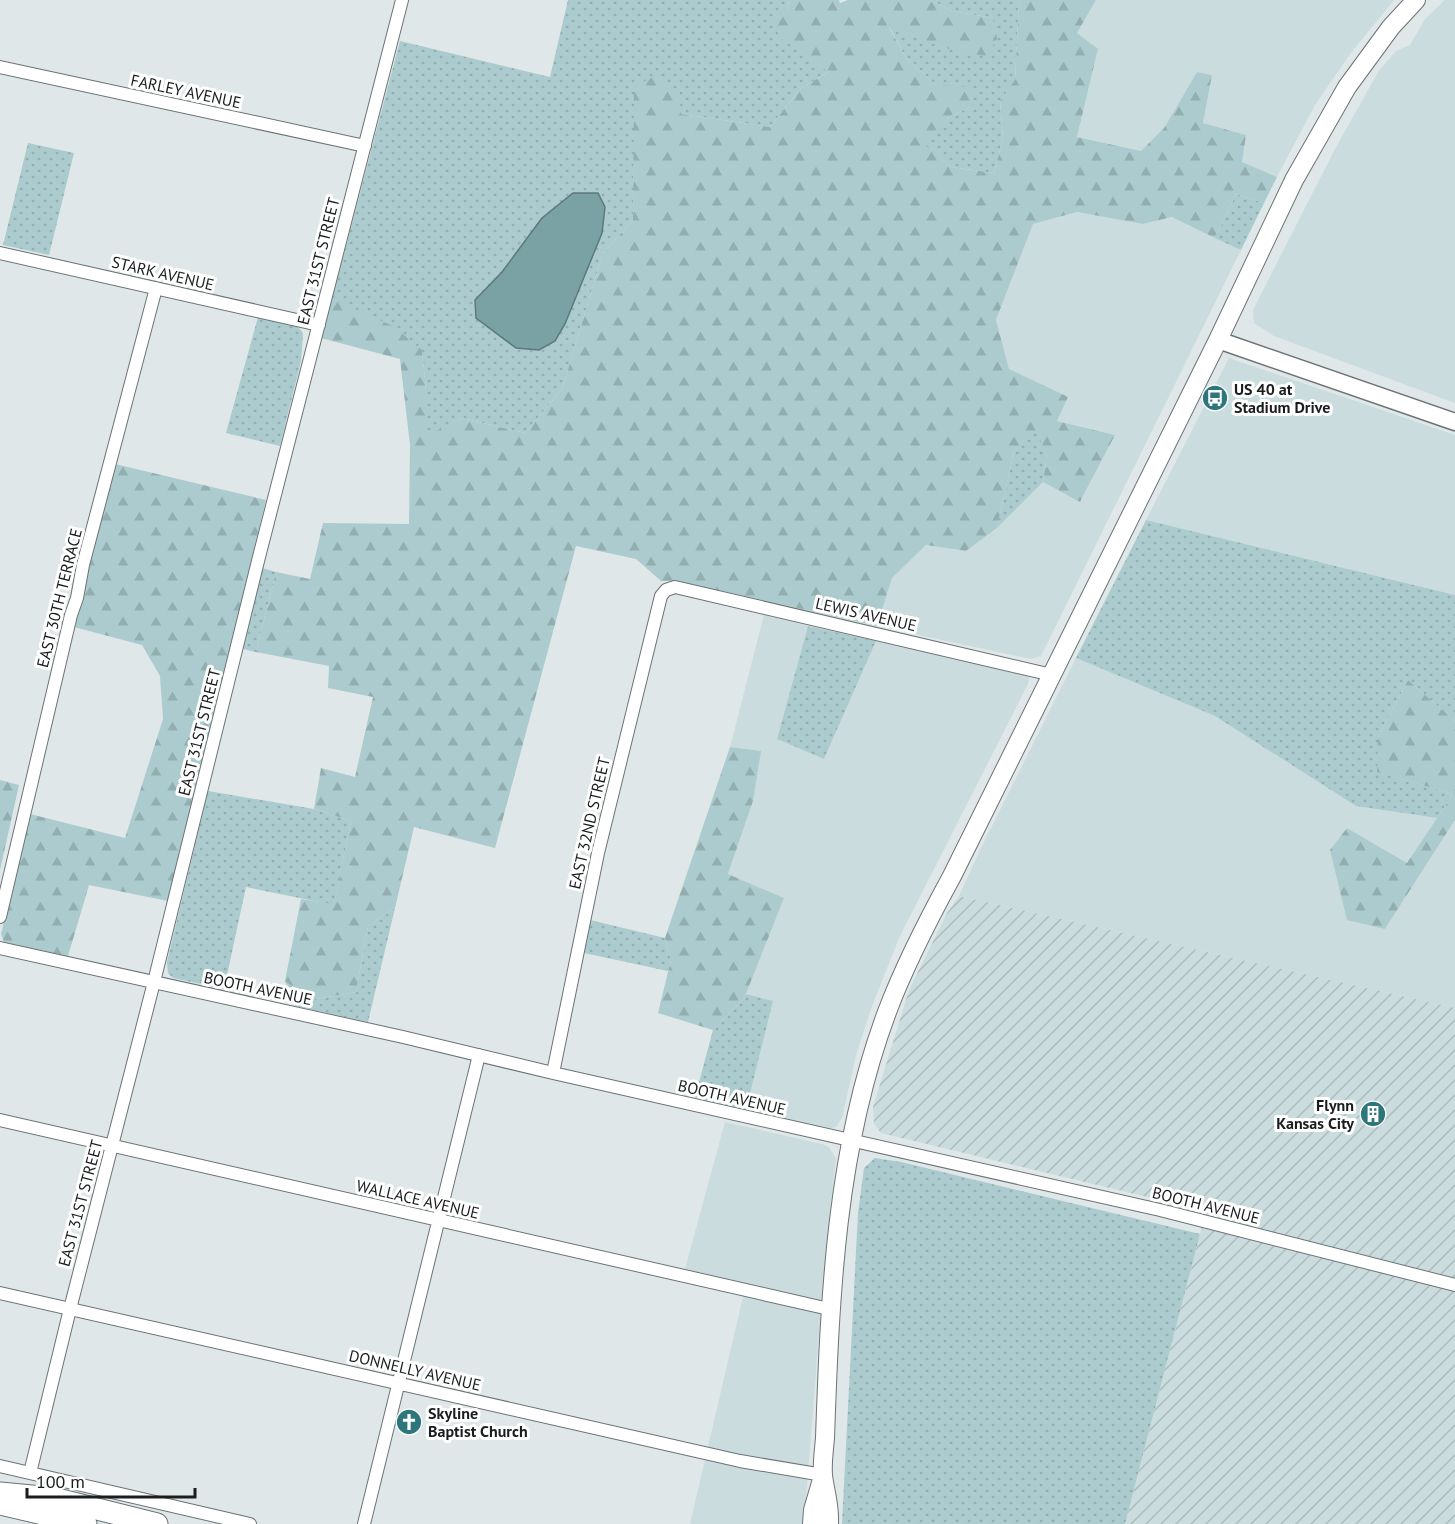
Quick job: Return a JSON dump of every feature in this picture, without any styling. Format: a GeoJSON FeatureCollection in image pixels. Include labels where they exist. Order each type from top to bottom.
{"type":"FeatureCollection","features":[{"type":"Feature","properties":{"kind":"highway"},"geometry":{"type":"LineString","coordinates":[[0,1493],[53,1498],[157,1524]]}},
{"type":"Feature","properties":{"kind":"highway"},"geometry":{"type":"LineString","coordinates":[[0,1504],[86,1524]]}},
{"type":"Feature","properties":{"kind":"main road"},"geometry":{"type":"LineString","coordinates":[[812,1524],[813,1510],[823,1474],[829,1308],[835,1244],[851,1142],[885,1017],[913,948],[957,867],[1294,180],[1347,87],[1391,27],[1416,0]]}},
{"type":"Feature","properties":{"kind":"main road"},"geometry":{"type":"LineString","coordinates":[[1218,339],[1455,422]]}},
{"type":"Feature","properties":{"kind":"main road"},"geometry":{"type":"LineString","coordinates":[[823,1474],[830,1507],[829,1524]]}},
{"type":"Feature","properties":{"kind":"street","name":"EAST 31ST STREET"},"geometry":{"type":"LineString","coordinates":[[30,1473],[259,557],[402,0]]}},
{"type":"Feature","properties":{"kind":"street","name":"FARLEY AVENUE"},"geometry":{"type":"LineString","coordinates":[[0,67],[365,146]]}},
{"type":"Feature","properties":{"kind":"street","name":"STARK AVENUE"},"geometry":{"type":"LineString","coordinates":[[0,253],[319,325]]}},
{"type":"Feature","properties":{"kind":"street","name":"EAST 30TH TERRACE"},"geometry":{"type":"LineString","coordinates":[[0,917],[83,565],[156,288]]}},
{"type":"Feature","properties":{"kind":"street","name":"LEWIS AVENUE"},"geometry":{"type":"LineString","coordinates":[[672,588],[1052,675]]}},
{"type":"Feature","properties":{"kind":"street","name":"EAST 32ND STREET"},"geometry":{"type":"LineString","coordinates":[[553,1073],[598,853],[661,596],[666,590],[672,588]]}},
{"type":"Feature","properties":{"kind":"street","name":"BOOTH AVENUE"},"geometry":{"type":"LineString","coordinates":[[0,948],[403,1036],[851,1142],[1160,1210],[1455,1286]]}},
{"type":"Feature","properties":{"kind":"street"},"geometry":{"type":"LineString","coordinates":[[364,1524],[479,1055]]}},
{"type":"Feature","properties":{"kind":"street","name":"WALLACE AVENUE"},"geometry":{"type":"LineString","coordinates":[[0,1120],[829,1308]]}},
{"type":"Feature","properties":{"kind":"street","name":"DONNELLY AVENUE"},"geometry":{"type":"LineString","coordinates":[[0,1293],[740,1461],[823,1474]]}},
{"type":"Feature","properties":{"kind":"street"},"geometry":{"type":"LineString","coordinates":[[0,1466],[250,1524]]}},
{"type":"Feature","properties":{"kind":"shaded area"},"geometry":{"type":"Polygon","coordinates":[[[1096,0],[1394,0],[1350,54],[1315,105],[1277,177],[1242,162],[1246,135],[1203,123],[1212,75],[1197,72],[1164,128],[1141,151],[1077,137],[1098,50],[1077,33],[1096,0]]]}},
{"type":"Feature","properties":{"kind":"shaded area"},"geometry":{"type":"Polygon","coordinates":[[[1445,0],[1455,0],[1455,403],[1274,336],[1254,323],[1253,310],[1335,149],[1378,72],[1396,51],[1410,45],[1425,19],[1445,0]]]}},
{"type":"Feature","properties":{"kind":"shaded area"},"geometry":{"type":"Polygon","coordinates":[[[573,193],[598,193],[605,207],[602,233],[565,324],[555,341],[539,350],[516,348],[476,318],[475,300],[502,272],[542,218],[573,193]]]}},
{"type":"Feature","properties":{"kind":"shaded area"},"geometry":{"type":"Polygon","coordinates":[[[1077,212],[1143,224],[1173,217],[1241,250],[1041,656],[1031,659],[877,626],[892,578],[926,545],[966,551],[997,528],[1043,482],[1081,501],[1115,435],[1057,421],[1067,397],[1009,369],[996,320],[1033,224],[1077,212]]]}},
{"type":"Feature","properties":{"kind":"shaded area"},"geometry":{"type":"Polygon","coordinates":[[[1229,358],[1455,435],[1455,595],[1146,520],[1229,358]]]}},
{"type":"Feature","properties":{"kind":"shaded area"},"geometry":{"type":"Polygon","coordinates":[[[764,615],[808,626],[777,739],[824,759],[876,641],[1025,673],[1029,678],[899,938],[872,1006],[856,1055],[842,1118],[836,1127],[828,1129],[746,1110],[773,1001],[746,994],[784,898],[728,874],[753,801],[760,751],[730,747],[764,615]]]}},
{"type":"Feature","properties":{"kind":"shaded area"},"geometry":{"type":"Polygon","coordinates":[[[1076,658],[1215,716],[1356,806],[1437,818],[1407,863],[1347,828],[1385,929],[1455,820],[1455,1008],[959,896],[1076,658]]]}},
{"type":"Feature","properties":{"kind":"shaded area","name":"Flynn Kansas City"},"geometry":{"type":"Polygon","coordinates":[[[959,896],[1455,1008],[1455,1524],[1125,1524],[1206,1211],[881,1133],[874,1124],[873,1107],[909,990],[947,913],[959,896]]]}},
{"type":"Feature","properties":{"kind":"shaded area"},"geometry":{"type":"Polygon","coordinates":[[[725,1122],[822,1144],[829,1147],[836,1159],[826,1245],[804,1524],[690,1524],[746,1284],[685,1269],[725,1122]]]}},
{"type":"Feature","properties":{"kind":"green space"},"geometry":{"type":"Polygon","coordinates":[[[568,0],[789,0],[779,36],[829,72],[801,88],[770,127],[681,114],[635,86],[633,220],[603,253],[562,389],[525,433],[462,418],[426,437],[426,390],[422,350],[332,299],[400,41],[550,77],[568,0]]]}},
{"type":"Feature","properties":{"kind":"green space"},"geometry":{"type":"Polygon","coordinates":[[[789,0],[839,0],[840,3],[848,0],[930,0],[952,11],[993,18],[997,39],[986,56],[951,50],[889,27],[906,58],[936,85],[971,87],[971,107],[952,115],[924,144],[951,167],[994,173],[1003,138],[1000,101],[1015,80],[1019,0],[1096,0],[1077,33],[1098,49],[1077,137],[1141,151],[1164,128],[1197,72],[1212,75],[1203,123],[1246,135],[1242,162],[1277,177],[1264,203],[1236,194],[1215,238],[1172,217],[1143,224],[1077,212],[1033,224],[996,320],[1009,369],[1068,397],[1057,421],[1115,435],[1080,502],[1043,482],[1047,455],[1036,430],[1014,451],[997,528],[966,551],[926,545],[892,578],[877,626],[678,581],[661,581],[636,559],[576,546],[495,848],[414,827],[395,908],[368,926],[356,992],[310,1000],[285,981],[301,899],[334,904],[351,821],[314,809],[321,768],[355,777],[373,697],[328,688],[329,666],[256,652],[276,572],[310,579],[323,523],[409,524],[410,445],[400,359],[321,338],[332,299],[393,326],[422,350],[426,390],[426,436],[462,418],[525,433],[562,389],[603,253],[633,220],[634,86],[654,77],[679,91],[681,114],[770,127],[801,88],[829,72],[779,37],[774,19],[787,11],[789,0]]]}},
{"type":"Feature","properties":{"kind":"green space"},"geometry":{"type":"Polygon","coordinates":[[[930,0],[1019,0],[1015,81],[1000,101],[1003,138],[994,173],[951,167],[923,144],[952,115],[971,107],[936,85],[906,58],[889,26],[951,50],[993,18],[952,11],[930,0]]]}},
{"type":"Feature","properties":{"kind":"green space"},"geometry":{"type":"Polygon","coordinates":[[[28,143],[74,153],[49,255],[3,245],[28,143]]]}},
{"type":"Feature","properties":{"kind":"green space"},"geometry":{"type":"Polygon","coordinates":[[[1236,194],[1264,203],[1241,250],[1215,238],[1236,194]]]}},
{"type":"Feature","properties":{"kind":"green space"},"geometry":{"type":"Polygon","coordinates":[[[258,317],[298,327],[303,333],[301,361],[280,446],[226,433],[258,317]]]}},
{"type":"Feature","properties":{"kind":"green space"},"geometry":{"type":"Polygon","coordinates":[[[1036,429],[1047,455],[1043,482],[997,528],[1014,451],[1036,429]]]}},
{"type":"Feature","properties":{"kind":"green space"},"geometry":{"type":"Polygon","coordinates":[[[115,464],[266,500],[168,901],[89,885],[68,956],[4,942],[1,934],[30,814],[125,838],[163,719],[160,676],[142,645],[74,627],[115,464]]]}},
{"type":"Feature","properties":{"kind":"green space"},"geometry":{"type":"Polygon","coordinates":[[[1146,520],[1455,595],[1455,721],[1408,680],[1378,737],[1378,772],[1453,794],[1437,818],[1356,806],[1215,716],[1076,658],[1146,520]]]}},
{"type":"Feature","properties":{"kind":"green space"},"geometry":{"type":"Polygon","coordinates":[[[262,568],[276,572],[256,652],[243,649],[262,568]]]}},
{"type":"Feature","properties":{"kind":"green space"},"geometry":{"type":"Polygon","coordinates":[[[808,626],[876,641],[824,759],[777,739],[808,626]]]}},
{"type":"Feature","properties":{"kind":"green space"},"geometry":{"type":"Polygon","coordinates":[[[1408,680],[1455,721],[1455,820],[1385,929],[1347,920],[1330,850],[1347,828],[1407,863],[1453,794],[1377,772],[1378,737],[1408,680]]]}},
{"type":"Feature","properties":{"kind":"green space"},"geometry":{"type":"Polygon","coordinates":[[[730,747],[761,751],[753,801],[728,874],[784,898],[744,999],[713,1030],[658,1013],[671,960],[665,938],[730,747]]]}},
{"type":"Feature","properties":{"kind":"green space"},"geometry":{"type":"Polygon","coordinates":[[[0,780],[19,785],[0,870],[0,780]]]}},
{"type":"Feature","properties":{"kind":"green space"},"geometry":{"type":"Polygon","coordinates":[[[208,791],[314,809],[351,821],[334,905],[246,887],[224,989],[173,978],[168,973],[167,962],[208,791]]]}},
{"type":"Feature","properties":{"kind":"green space"},"geometry":{"type":"Polygon","coordinates":[[[395,908],[368,1022],[295,1006],[285,981],[310,1000],[356,992],[368,926],[395,908]]]}},
{"type":"Feature","properties":{"kind":"green space"},"geometry":{"type":"Polygon","coordinates":[[[590,920],[665,938],[671,960],[668,971],[584,953],[590,920]]]}},
{"type":"Feature","properties":{"kind":"green space"},"geometry":{"type":"Polygon","coordinates":[[[746,994],[773,1001],[746,1110],[695,1097],[713,1030],[744,999],[746,994]]]}},
{"type":"Feature","properties":{"kind":"green space"},"geometry":{"type":"Polygon","coordinates":[[[875,1158],[901,1162],[1200,1234],[1125,1524],[842,1524],[858,1213],[864,1168],[875,1158]]]}},
{"type":"Feature","properties":{"kind":"place","name":"US 40 at Stadium Drive"},"geometry":{"type":"Point","coordinates":[1215,398]}},
{"type":"Feature","properties":{"kind":"place","name":"Flynn Kansas City"},"geometry":{"type":"Point","coordinates":[1373,1114]}},
{"type":"Feature","properties":{"kind":"place","name":"Skyline Baptist Church"},"geometry":{"type":"Point","coordinates":[409,1422]}}]}
